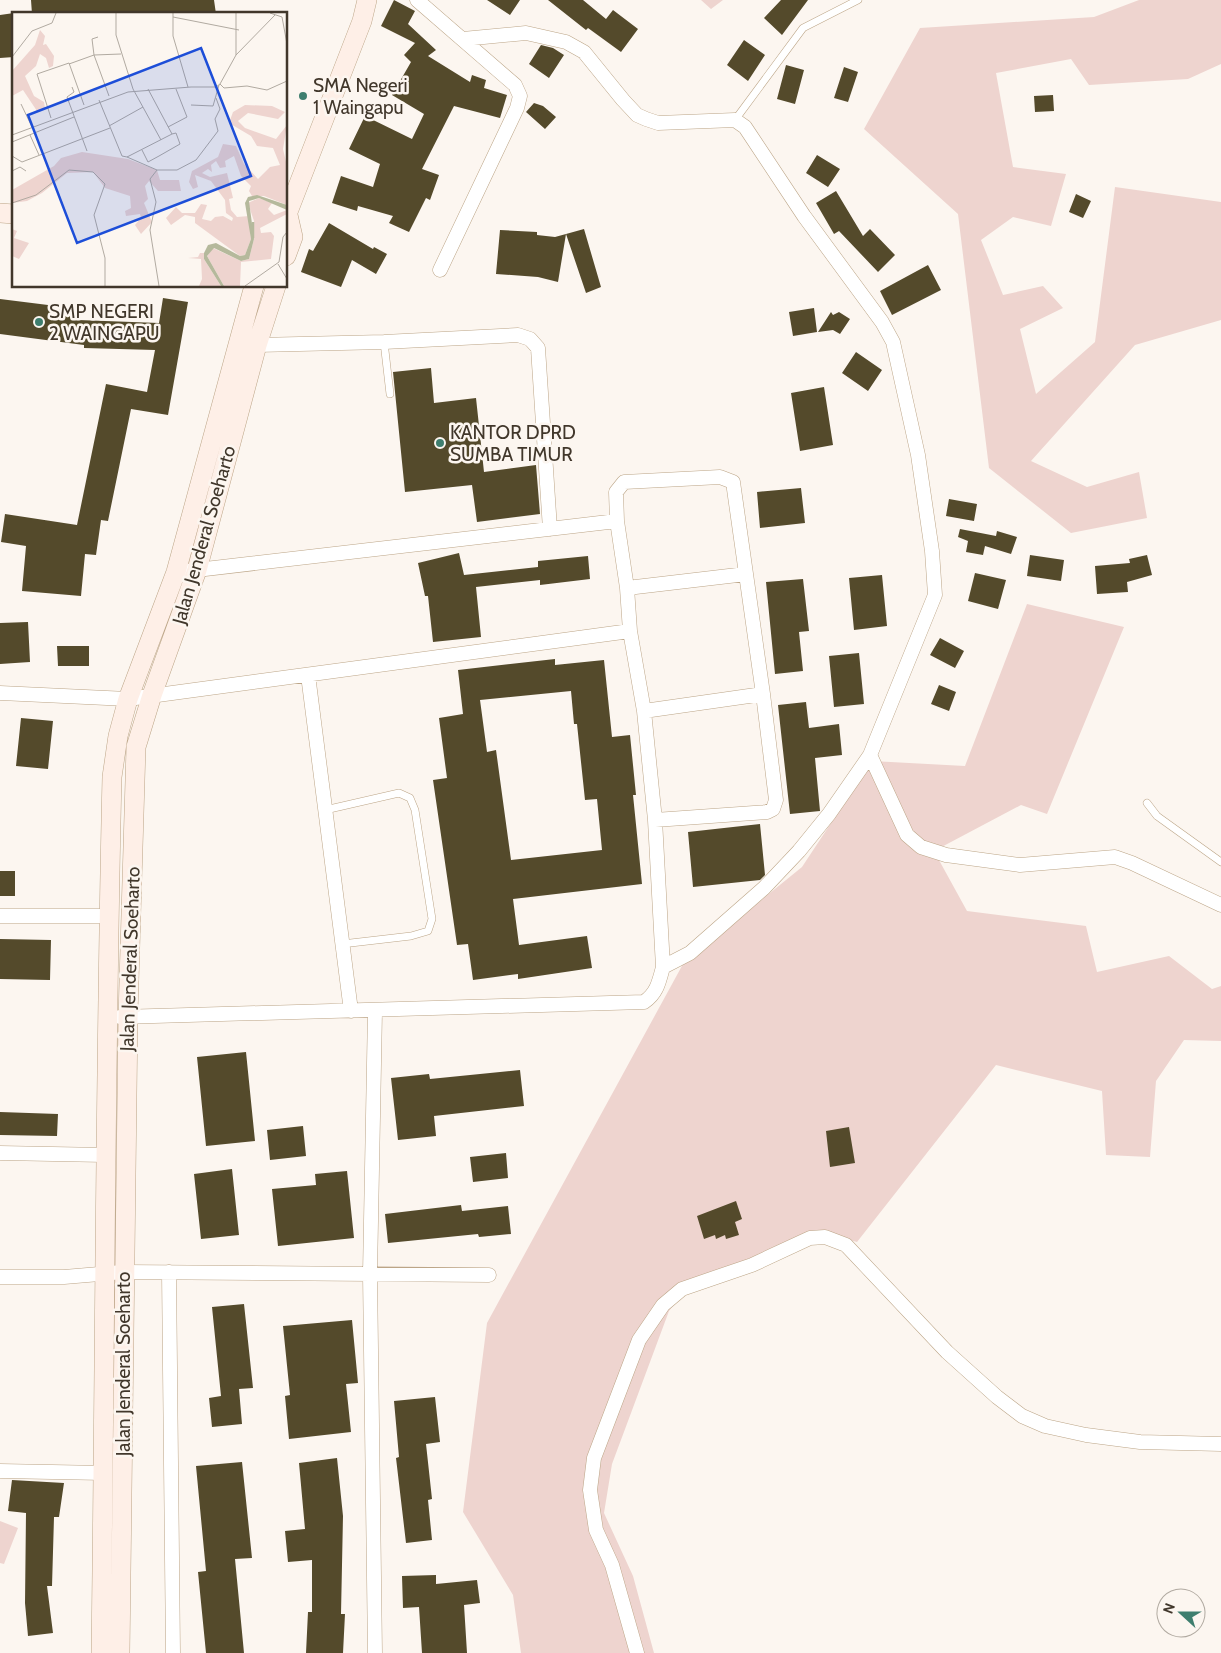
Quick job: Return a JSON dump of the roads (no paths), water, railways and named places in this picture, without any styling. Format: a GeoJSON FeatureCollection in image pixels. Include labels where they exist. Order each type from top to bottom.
{"type":"FeatureCollection","features":[{"type":"Feature","properties":{"kind":"main road"},"geometry":{"type":"LineString","coordinates":[[288,213],[362,21],[367,0]]}},
{"type":"Feature","properties":{"kind":"main road"},"geometry":{"type":"LineString","coordinates":[[288,223],[290,236]]}},
{"type":"Feature","properties":{"kind":"main road","name":"Jalan Jenderal Soeharto"},"geometry":{"type":"LineString","coordinates":[[120,1653],[115,1272],[104,1155],[112,777],[118,736],[128,699],[176,572],[253,288]]}},
{"type":"Feature","properties":{"kind":"main road","name":"Jalan Jenderal Soeharto"},"geometry":{"type":"LineString","coordinates":[[101,1653],[104,1473],[128,1015],[136,747],[197,570],[257,345],[275,288]]}},
{"type":"Feature","properties":{"kind":"street"},"geometry":{"type":"LineString","coordinates":[[417,0],[515,85],[520,96],[517,108],[440,270]]}},
{"type":"Feature","properties":{"kind":"street"},"geometry":{"type":"LineString","coordinates":[[463,39],[526,33],[566,42],[584,52],[637,115],[658,123],[735,120],[744,128],[804,216],[882,322],[893,342],[908,403],[932,551],[935,594],[870,755],[829,814],[799,851],[764,888],[690,953],[663,967]]}},
{"type":"Feature","properties":{"kind":"street"},"geometry":{"type":"LineString","coordinates":[[257,345],[384,342],[518,335],[530,339],[538,348],[550,529]]}},
{"type":"Feature","properties":{"kind":"street"},"geometry":{"type":"LineString","coordinates":[[107,1019],[128,1015],[375,1012],[644,1002],[652,996],[657,988],[663,967],[655,820],[644,711],[630,631],[627,588],[616,521],[616,492],[624,482],[727,478],[733,482],[776,800],[773,809],[767,812],[655,820]]}},
{"type":"Feature","properties":{"kind":"street"},"geometry":{"type":"LineString","coordinates":[[176,572],[616,521]]}},
{"type":"Feature","properties":{"kind":"street"},"geometry":{"type":"LineString","coordinates":[[627,588],[746,574]]}},
{"type":"Feature","properties":{"kind":"street"},"geometry":{"type":"LineString","coordinates":[[0,693],[128,699],[630,631]]}},
{"type":"Feature","properties":{"kind":"street"},"geometry":{"type":"LineString","coordinates":[[308,675],[351,1012]]}},
{"type":"Feature","properties":{"kind":"street"},"geometry":{"type":"LineString","coordinates":[[644,711],[763,694]]}},
{"type":"Feature","properties":{"kind":"street"},"geometry":{"type":"LineString","coordinates":[[870,755],[907,835],[921,847],[946,855],[1020,865],[1115,857],[1221,904]]}},
{"type":"Feature","properties":{"kind":"street"},"geometry":{"type":"LineString","coordinates":[[0,916],[109,916]]}},
{"type":"Feature","properties":{"kind":"street"},"geometry":{"type":"LineString","coordinates":[[375,1012],[370,1274],[375,1653]]}},
{"type":"Feature","properties":{"kind":"street"},"geometry":{"type":"LineString","coordinates":[[0,1153],[104,1155]]}},
{"type":"Feature","properties":{"kind":"street"},"geometry":{"type":"LineString","coordinates":[[637,1653],[612,1565],[596,1530],[590,1490],[594,1458],[639,1340],[663,1305],[682,1289],[752,1265],[810,1238],[824,1237],[846,1245],[947,1352],[997,1397],[1022,1416],[1045,1426],[1086,1435],[1140,1442],[1221,1444]]}},
{"type":"Feature","properties":{"kind":"street"},"geometry":{"type":"LineString","coordinates":[[0,1277],[64,1277],[115,1272],[489,1274]]}},
{"type":"Feature","properties":{"kind":"street"},"geometry":{"type":"LineString","coordinates":[[169,1272],[172,1653]]}},
{"type":"Feature","properties":{"kind":"street"},"geometry":{"type":"LineString","coordinates":[[0,1471],[104,1473]]}},
{"type":"Feature","properties":{"kind":"lane"},"geometry":{"type":"LineString","coordinates":[[735,120],[802,28],[858,0]]}},
{"type":"Feature","properties":{"kind":"lane"},"geometry":{"type":"LineString","coordinates":[[384,342],[390,394]]}},
{"type":"Feature","properties":{"kind":"lane"},"geometry":{"type":"LineString","coordinates":[[325,810],[399,793],[410,798],[415,810],[432,919],[428,931],[411,936],[342,944]]}},
{"type":"Feature","properties":{"kind":"lane"},"geometry":{"type":"LineString","coordinates":[[1148,803],[1157,816],[1221,862]]}},
{"type":"Feature","properties":{"kind":"place","name":"SMA Negeri 1 Waingapu"},"geometry":{"type":"Point","coordinates":[303,96]}},
{"type":"Feature","properties":{"kind":"place","name":"SMP NEGERI 2 WAINGAPU"},"geometry":{"type":"Point","coordinates":[39,322]}},
{"type":"Feature","properties":{"kind":"place","name":"KANTOR DPRD SUMBA TIMUR"},"geometry":{"type":"Point","coordinates":[440,443]}}]}
